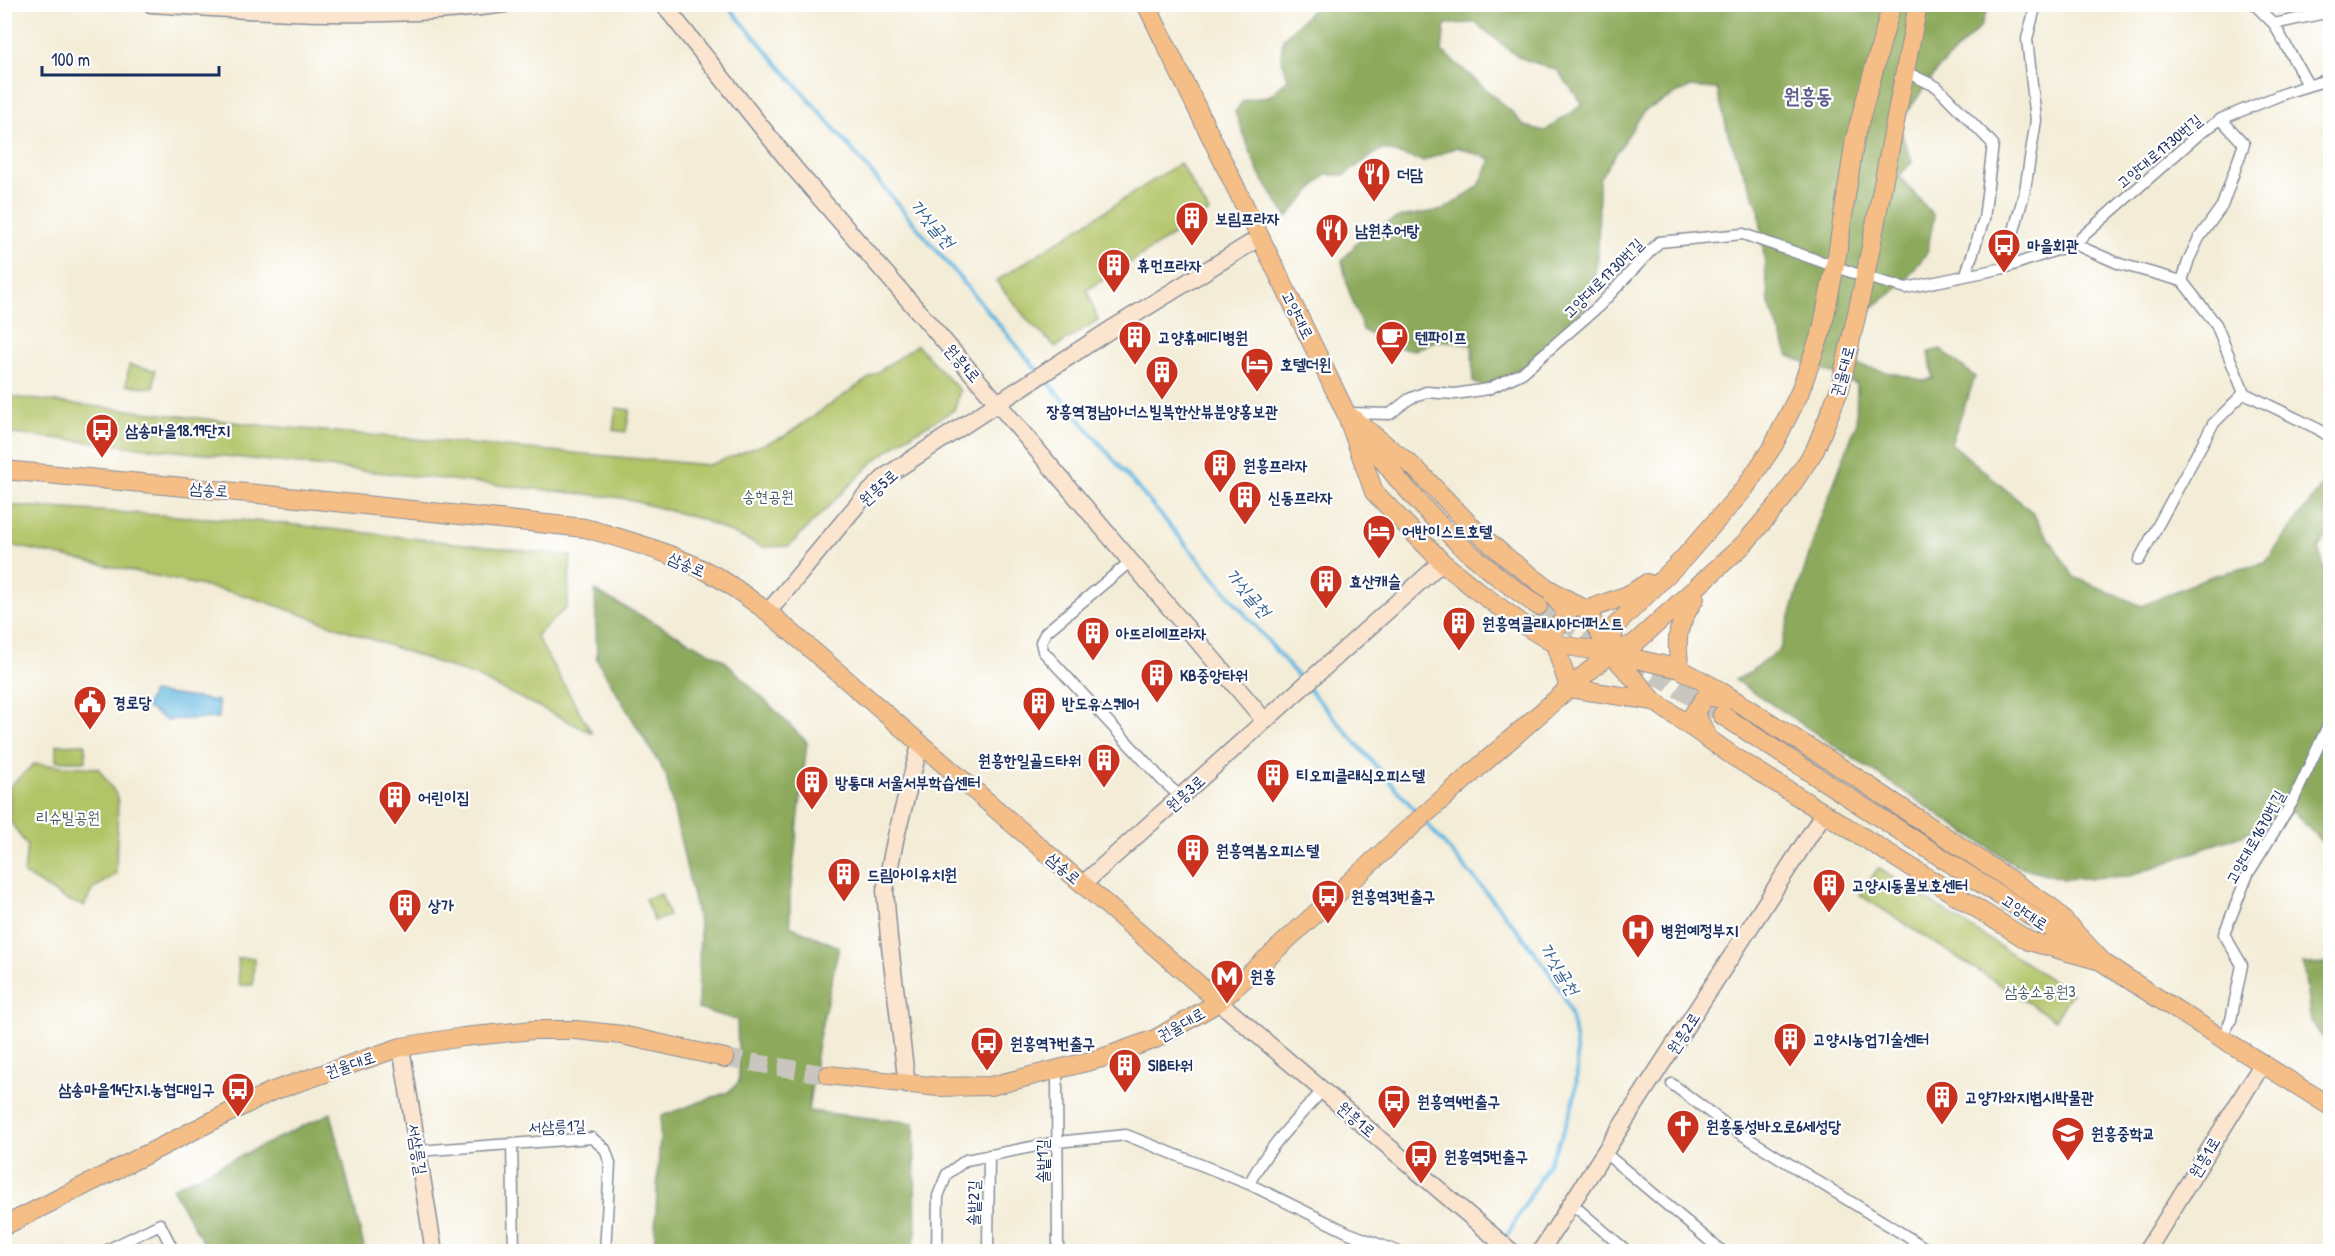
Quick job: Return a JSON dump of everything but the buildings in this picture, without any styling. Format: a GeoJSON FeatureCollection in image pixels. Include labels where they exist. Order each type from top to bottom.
{"type":"FeatureCollection","features":[{"type":"Feature","properties":{"kind":"main road","name":"고양대로"},"geometry":{"type":"LineString","coordinates":[[1146,4],[1346,413],[1396,477],[1426,510],[1497,576],[1538,606]]}},
{"type":"Feature","properties":{"kind":"main road","name":"권율대로"},"geometry":{"type":"LineString","coordinates":[[1611,653],[1614,627],[1682,560],[1745,488],[1773,446],[1799,394],[1822,330],[1835,266],[1855,138],[1892,4]]}},
{"type":"Feature","properties":{"kind":"main road","name":"권율대로"},"geometry":{"type":"LineString","coordinates":[[828,1075],[907,1085],[991,1086],[1102,1058],[1155,1039],[1219,1002],[1397,839],[1569,688],[1611,653],[1634,644],[1744,544],[1781,501],[1815,450],[1840,388],[1865,277],[1918,4]]}},
{"type":"Feature","properties":{"kind":"main road"},"geometry":{"type":"LineString","coordinates":[[1346,413],[1374,492],[1442,562],[1524,625],[1555,644],[1611,653],[1680,669],[1737,702],[1851,774],[2051,907],[2103,962]]}},
{"type":"Feature","properties":{"kind":"main road"},"geometry":{"type":"LineString","coordinates":[[1346,413],[1416,469],[1475,530],[1506,557],[1547,588],[1586,610],[1611,653],[1654,701],[1824,813],[2029,941],[2103,962]]}},
{"type":"Feature","properties":{"kind":"main road","name":"삼송로"},"geometry":{"type":"LineString","coordinates":[[4,470],[585,528],[634,542],[680,560],[718,578],[768,612],[1219,1002]]}},
{"type":"Feature","properties":{"kind":"main road"},"geometry":{"type":"LineString","coordinates":[[1586,610],[1628,595],[1682,560]]}},
{"type":"Feature","properties":{"kind":"main road"},"geometry":{"type":"LineString","coordinates":[[1680,669],[1677,634],[1685,614],[1706,579]]}},
{"type":"Feature","properties":{"kind":"main road"},"geometry":{"type":"LineString","coordinates":[[1524,625],[1552,632],[1568,613],[1547,588]]}},
{"type":"Feature","properties":{"kind":"main road"},"geometry":{"type":"LineString","coordinates":[[1555,644],[1569,688],[1654,701]]}},
{"type":"Feature","properties":{"kind":"main road"},"geometry":{"type":"LineString","coordinates":[[1712,740],[1694,713],[1706,696],[1737,702]]}},
{"type":"Feature","properties":{"kind":"main road","name":"고양대로"},"geometry":{"type":"LineString","coordinates":[[1722,715],[2103,962],[2331,1106]]}},
{"type":"Feature","properties":{"kind":"main road","name":"권율대로"},"geometry":{"type":"LineString","coordinates":[[4,1226],[270,1092],[401,1047],[463,1037],[534,1030],[576,1030],[622,1035],[725,1058]]}},
{"type":"Feature","properties":{"kind":"street"},"geometry":{"type":"LineString","coordinates":[[151,4],[288,12],[425,11],[505,4]]}},
{"type":"Feature","properties":{"kind":"street","name":"원흥4로"},"geometry":{"type":"LineString","coordinates":[[663,4],[795,169],[998,404],[1265,721]]}},
{"type":"Feature","properties":{"kind":"street"},"geometry":{"type":"LineString","coordinates":[[676,4],[679,24]]}},
{"type":"Feature","properties":{"kind":"street"},"geometry":{"type":"LineString","coordinates":[[2004,268],[2025,190],[2036,120],[2027,39],[2036,4]]}},
{"type":"Feature","properties":{"kind":"street"},"geometry":{"type":"LineString","coordinates":[[2254,4],[2274,24],[2308,85]]}},
{"type":"Feature","properties":{"kind":"street"},"geometry":{"type":"LineString","coordinates":[[2274,24],[2331,12]]}},
{"type":"Feature","properties":{"kind":"street"},"geometry":{"type":"LineString","coordinates":[[1904,71],[1937,87],[1993,144],[1984,219],[1966,274]]}},
{"type":"Feature","properties":{"kind":"street","name":"고양대로1730번길"},"geometry":{"type":"LineString","coordinates":[[1346,413],[1390,414],[1409,399],[1426,392],[1455,394],[1488,389],[1522,373],[1599,306],[1659,242],[1743,234],[1865,277],[1906,288],[2004,268],[2074,244],[2198,135],[2221,119],[2308,85],[2331,79]]}},
{"type":"Feature","properties":{"kind":"street"},"geometry":{"type":"LineString","coordinates":[[2182,281],[2199,238],[2222,206],[2244,144],[2221,119]]}},
{"type":"Feature","properties":{"kind":"street","name":"원흥5로"},"geometry":{"type":"LineString","coordinates":[[768,612],[863,498],[886,476],[1259,238]]}},
{"type":"Feature","properties":{"kind":"street"},"geometry":{"type":"LineString","coordinates":[[2074,244],[2120,264],[2182,281],[2216,324],[2244,393],[2331,437]]}},
{"type":"Feature","properties":{"kind":"street"},"geometry":{"type":"LineString","coordinates":[[2139,560],[2213,424],[2244,393]]}},
{"type":"Feature","properties":{"kind":"street"},"geometry":{"type":"LineString","coordinates":[[1131,561],[1046,632],[1041,642],[1042,651],[1162,781],[1181,797]]}},
{"type":"Feature","properties":{"kind":"street","name":"원흥3로"},"geometry":{"type":"LineString","coordinates":[[1083,884],[1442,562]]}},
{"type":"Feature","properties":{"kind":"street","name":"고양대로1670번길"},"geometry":{"type":"LineString","coordinates":[[2222,1037],[2230,1020],[2242,965],[2223,934],[2248,874],[2293,801],[2331,721]]}},
{"type":"Feature","properties":{"kind":"street"},"geometry":{"type":"LineString","coordinates":[[907,1085],[885,890],[896,836],[920,745]]}},
{"type":"Feature","properties":{"kind":"street","name":"원흥2로"},"geometry":{"type":"LineString","coordinates":[[1540,1251],[1824,813]]}},
{"type":"Feature","properties":{"kind":"street","name":"원흥1로"},"geometry":{"type":"LineString","coordinates":[[1219,1002],[1512,1251]]}},
{"type":"Feature","properties":{"kind":"street","name":"서삼릉길"},"geometry":{"type":"LineString","coordinates":[[401,1047],[435,1251]]}},
{"type":"Feature","properties":{"kind":"street","name":"원흥1로"},"geometry":{"type":"LineString","coordinates":[[2146,1251],[2263,1063]]}},
{"type":"Feature","properties":{"kind":"street","name":"솔밭1길"},"geometry":{"type":"LineString","coordinates":[[1057,1070],[1058,1251]]}},
{"type":"Feature","properties":{"kind":"street"},"geometry":{"type":"LineString","coordinates":[[1672,1084],[1728,1126],[1932,1251]]}},
{"type":"Feature","properties":{"kind":"street"},"geometry":{"type":"LineString","coordinates":[[1249,1184],[1259,1164],[1276,1142],[1323,1090]]}},
{"type":"Feature","properties":{"kind":"street","name":"솔밭2길"},"geometry":{"type":"LineString","coordinates":[[938,1251],[938,1196],[947,1174],[966,1160],[1058,1142],[1126,1135],[1249,1184],[1349,1233],[1400,1251]]}},
{"type":"Feature","properties":{"kind":"street","name":"서삼릉1길"},"geometry":{"type":"LineString","coordinates":[[418,1151],[592,1138],[605,1149],[610,1163],[605,1251]]}},
{"type":"Feature","properties":{"kind":"street","name":"서삼릉1길"},"geometry":{"type":"LineString","coordinates":[[512,1143],[514,1251]]}},
{"type":"Feature","properties":{"kind":"street"},"geometry":{"type":"LineString","coordinates":[[1605,1153],[1724,1251]]}},
{"type":"Feature","properties":{"kind":"street","name":"솔밭2길"},"geometry":{"type":"LineString","coordinates":[[988,1251],[989,1155]]}},
{"type":"Feature","properties":{"kind":"street"},"geometry":{"type":"LineString","coordinates":[[1572,1204],[1628,1251]]}},
{"type":"Feature","properties":{"kind":"street"},"geometry":{"type":"LineString","coordinates":[[103,1251],[160,1224],[174,1251]]}},
{"type":"Feature","properties":{"kind":"green space"},"geometry":{"type":"Polygon","coordinates":[[[1317,5],[1990,5],[1980,27],[1940,67],[1898,124],[1912,162],[1899,176],[1934,216],[1927,253],[1901,286],[1874,306],[1849,335],[1854,364],[1925,381],[1933,378],[1929,352],[1941,349],[1975,377],[1951,443],[2031,511],[2074,577],[2142,606],[2208,577],[2265,563],[2330,475],[2330,532],[2318,548],[2330,586],[2330,594],[2321,613],[2330,631],[2330,851],[2293,811],[2257,829],[2130,876],[2063,879],[2015,865],[1735,680],[1747,674],[1780,649],[1818,525],[1856,425],[1857,384],[1789,356],[1769,304],[1759,209],[1729,137],[1717,89],[1689,87],[1644,111],[1599,179],[1598,257],[1588,304],[1522,373],[1488,389],[1473,382],[1472,345],[1437,340],[1415,350],[1389,346],[1363,330],[1348,288],[1342,261],[1365,233],[1399,217],[1443,210],[1479,186],[1491,159],[1457,147],[1423,161],[1382,149],[1344,175],[1325,175],[1287,217],[1259,174],[1235,112],[1243,101],[1271,95],[1288,79],[1281,57],[1283,39],[1317,5]],[[1476,23],[1445,24],[1442,51],[1513,113],[1524,126],[1545,131],[1583,104],[1557,70],[1518,57],[1476,23]]]}},
{"type":"Feature","properties":{"kind":"green space"},"geometry":{"type":"Polygon","coordinates":[[[1180,163],[1209,212],[1087,290],[1098,320],[1056,347],[1030,323],[996,281],[1180,163]]]}},
{"type":"Feature","properties":{"kind":"green space","name":"송현공원"},"geometry":{"type":"Polygon","coordinates":[[[917,345],[960,391],[954,410],[907,437],[873,462],[789,546],[762,547],[701,519],[622,498],[5,433],[5,396],[268,426],[709,465],[783,437],[917,345]]]}},
{"type":"Feature","properties":{"kind":"green space"},"geometry":{"type":"Polygon","coordinates":[[[129,365],[155,370],[154,388],[126,385],[129,365]]]}},
{"type":"Feature","properties":{"kind":"green space"},"geometry":{"type":"Polygon","coordinates":[[[616,408],[630,410],[626,432],[613,430],[616,408]]]}},
{"type":"Feature","properties":{"kind":"green space"},"geometry":{"type":"Polygon","coordinates":[[[4,505],[268,522],[571,556],[567,607],[536,636],[592,733],[475,676],[269,603],[240,594],[5,544],[4,505]]]}},
{"type":"Feature","properties":{"kind":"green space"},"geometry":{"type":"Polygon","coordinates":[[[595,591],[724,660],[807,742],[790,895],[790,926],[839,947],[818,1042],[808,1111],[914,1123],[916,1234],[911,1251],[654,1251],[661,1116],[728,1092],[739,1082],[737,1020],[698,1009],[700,928],[666,775],[597,660],[595,591]]]}},
{"type":"Feature","properties":{"kind":"green space"},"geometry":{"type":"Polygon","coordinates":[[[85,744],[86,761],[56,761],[56,745],[85,744]]]}},
{"type":"Feature","properties":{"kind":"green space","name":"리슈빌공원"},"geometry":{"type":"Polygon","coordinates":[[[34,764],[98,768],[118,797],[116,874],[93,889],[84,906],[65,899],[24,874],[27,846],[10,821],[10,786],[34,764]]]}},
{"type":"Feature","properties":{"kind":"green space","name":"삼송소공원3"},"geometry":{"type":"Polygon","coordinates":[[[1878,868],[2072,993],[2055,1020],[1860,895],[1878,868]]]}},
{"type":"Feature","properties":{"kind":"green space"},"geometry":{"type":"Polygon","coordinates":[[[661,894],[669,916],[654,921],[645,899],[661,894]]]}},
{"type":"Feature","properties":{"kind":"green space"},"geometry":{"type":"Polygon","coordinates":[[[238,958],[254,958],[253,985],[239,985],[238,958]]]}},
{"type":"Feature","properties":{"kind":"green space"},"geometry":{"type":"Polygon","coordinates":[[[2330,963],[2330,1047],[2311,1022],[2303,964],[2330,963]]]}},
{"type":"Feature","properties":{"kind":"green space"},"geometry":{"type":"Polygon","coordinates":[[[331,1113],[365,1251],[208,1251],[172,1188],[331,1113]]]}},
{"type":"Feature","properties":{"kind":"water"},"geometry":{"type":"Polygon","coordinates":[[[152,692],[218,701],[219,718],[166,720],[146,707],[152,692]]]}},
{"type":"Feature","properties":{"kind":"waterway","name":"가싯골천"},"geometry":{"type":"LineString","coordinates":[[726,4],[1038,371]]}},
{"type":"Feature","properties":{"kind":"waterway","name":"가싯골천"},"geometry":{"type":"LineString","coordinates":[[1045,379],[1302,681]]}},
{"type":"Feature","properties":{"kind":"waterway","name":"가싯골천"},"geometry":{"type":"LineString","coordinates":[[1307,687],[1419,815]]}},
{"type":"Feature","properties":{"kind":"waterway","name":"가싯골천"},"geometry":{"type":"LineString","coordinates":[[1426,823],[1502,911],[1548,970],[1566,1002],[1573,1027],[1577,1071],[1571,1110],[1550,1160],[1505,1240]]}},
{"type":"Feature","properties":{"kind":"tunnel"},"geometry":{"type":"LineString","coordinates":[[1538,606],[1722,715]]}},
{"type":"Feature","properties":{"kind":"tunnel"},"geometry":{"type":"LineString","coordinates":[[725,1058],[828,1075]]}},
{"type":"Feature","properties":{"kind":"place","name":"더담"},"geometry":{"type":"Point","coordinates":[1374,203]}},
{"type":"Feature","properties":{"kind":"place","name":"보림프라자"},"geometry":{"type":"Point","coordinates":[1192,247]}},
{"type":"Feature","properties":{"kind":"place","name":"남원추어탕"},"geometry":{"type":"Point","coordinates":[1332,259]}},
{"type":"Feature","properties":{"kind":"place","name":"마을회관"},"geometry":{"type":"Point","coordinates":[2004,274]}},
{"type":"Feature","properties":{"kind":"place","name":"휴먼프라자"},"geometry":{"type":"Point","coordinates":[1114,294]}},
{"type":"Feature","properties":{"kind":"place","name":"고양휴메디병원"},"geometry":{"type":"Point","coordinates":[1135,366]}},
{"type":"Feature","properties":{"kind":"place","name":"텐파이프"},"geometry":{"type":"Point","coordinates":[1392,366]}},
{"type":"Feature","properties":{"kind":"place","name":"호텔더윈"},"geometry":{"type":"Point","coordinates":[1257,393]}},
{"type":"Feature","properties":{"kind":"place","name":"장흥역경남아너스빌북한산뷰분양홍보관"},"geometry":{"type":"Point","coordinates":[1162,401]}},
{"type":"Feature","properties":{"kind":"place","name":"삼송마을18.19단지"},"geometry":{"type":"Point","coordinates":[102,459]}},
{"type":"Feature","properties":{"kind":"place","name":"원흥프라자"},"geometry":{"type":"Point","coordinates":[1220,494]}},
{"type":"Feature","properties":{"kind":"place","name":"신동프라자"},"geometry":{"type":"Point","coordinates":[1245,526]}},
{"type":"Feature","properties":{"kind":"place","name":"어반이스트호텔"},"geometry":{"type":"Point","coordinates":[1379,560]}},
{"type":"Feature","properties":{"kind":"place","name":"효산캐슬"},"geometry":{"type":"Point","coordinates":[1326,610]}},
{"type":"Feature","properties":{"kind":"place","name":"원흥역클래시아더퍼스트"},"geometry":{"type":"Point","coordinates":[1459,652]}},
{"type":"Feature","properties":{"kind":"place","name":"아뜨리에프라자"},"geometry":{"type":"Point","coordinates":[1093,662]}},
{"type":"Feature","properties":{"kind":"place","name":"KB중앙타워"},"geometry":{"type":"Point","coordinates":[1157,704]}},
{"type":"Feature","properties":{"kind":"place","name":"경로당"},"geometry":{"type":"Point","coordinates":[90,731]}},
{"type":"Feature","properties":{"kind":"place","name":"반도유스퀘어"},"geometry":{"type":"Point","coordinates":[1039,732]}},
{"type":"Feature","properties":{"kind":"place","name":"원흥한일골드타워"},"geometry":{"type":"Point","coordinates":[1104,789]}},
{"type":"Feature","properties":{"kind":"place","name":"티오피클래식오피스텔"},"geometry":{"type":"Point","coordinates":[1273,804]}},
{"type":"Feature","properties":{"kind":"place","name":"방통대 서울서부학습센터"},"geometry":{"type":"Point","coordinates":[812,811]}},
{"type":"Feature","properties":{"kind":"place","name":"어린이집"},"geometry":{"type":"Point","coordinates":[395,826]}},
{"type":"Feature","properties":{"kind":"place","name":"원흥역봄오피스텔"},"geometry":{"type":"Point","coordinates":[1193,879]}},
{"type":"Feature","properties":{"kind":"place","name":"드림아이유치원"},"geometry":{"type":"Point","coordinates":[844,903]}},
{"type":"Feature","properties":{"kind":"place","name":"고양시동물보호센터"},"geometry":{"type":"Point","coordinates":[1829,914]}},
{"type":"Feature","properties":{"kind":"place","name":"원흥역3번출구"},"geometry":{"type":"Point","coordinates":[1328,925]}},
{"type":"Feature","properties":{"kind":"place","name":"상가"},"geometry":{"type":"Point","coordinates":[405,934]}},
{"type":"Feature","properties":{"kind":"place","name":"병원예정부지"},"geometry":{"type":"Point","coordinates":[1638,959]}},
{"type":"Feature","properties":{"kind":"place","name":"원흥"},"geometry":{"type":"Point","coordinates":[1227,1005]}},
{"type":"Feature","properties":{"kind":"place","name":"고양시농업기술센터"},"geometry":{"type":"Point","coordinates":[1790,1068]}},
{"type":"Feature","properties":{"kind":"place","name":"원흥역7번출구"},"geometry":{"type":"Point","coordinates":[987,1072]}},
{"type":"Feature","properties":{"kind":"place","name":"SIB타워"},"geometry":{"type":"Point","coordinates":[1125,1094]}},
{"type":"Feature","properties":{"kind":"place","name":"삼송마을14단지.농협대입구"},"geometry":{"type":"Point","coordinates":[238,1118]}},
{"type":"Feature","properties":{"kind":"place","name":"고양가와지볍시박물관"},"geometry":{"type":"Point","coordinates":[1942,1126]}},
{"type":"Feature","properties":{"kind":"place","name":"원흥역4번출구"},"geometry":{"type":"Point","coordinates":[1394,1130]}},
{"type":"Feature","properties":{"kind":"place","name":"원흥동성바오로6세성당"},"geometry":{"type":"Point","coordinates":[1683,1155]}},
{"type":"Feature","properties":{"kind":"place","name":"원흥중학교"},"geometry":{"type":"Point","coordinates":[2068,1162]}},
{"type":"Feature","properties":{"kind":"place","name":"원흥역5번출구"},"geometry":{"type":"Point","coordinates":[1421,1185]}},
{"type":"Feature","properties":{"kind":"district","name":"원흥동"},"geometry":{"type":"Point","coordinates":[1808,96]}}]}
